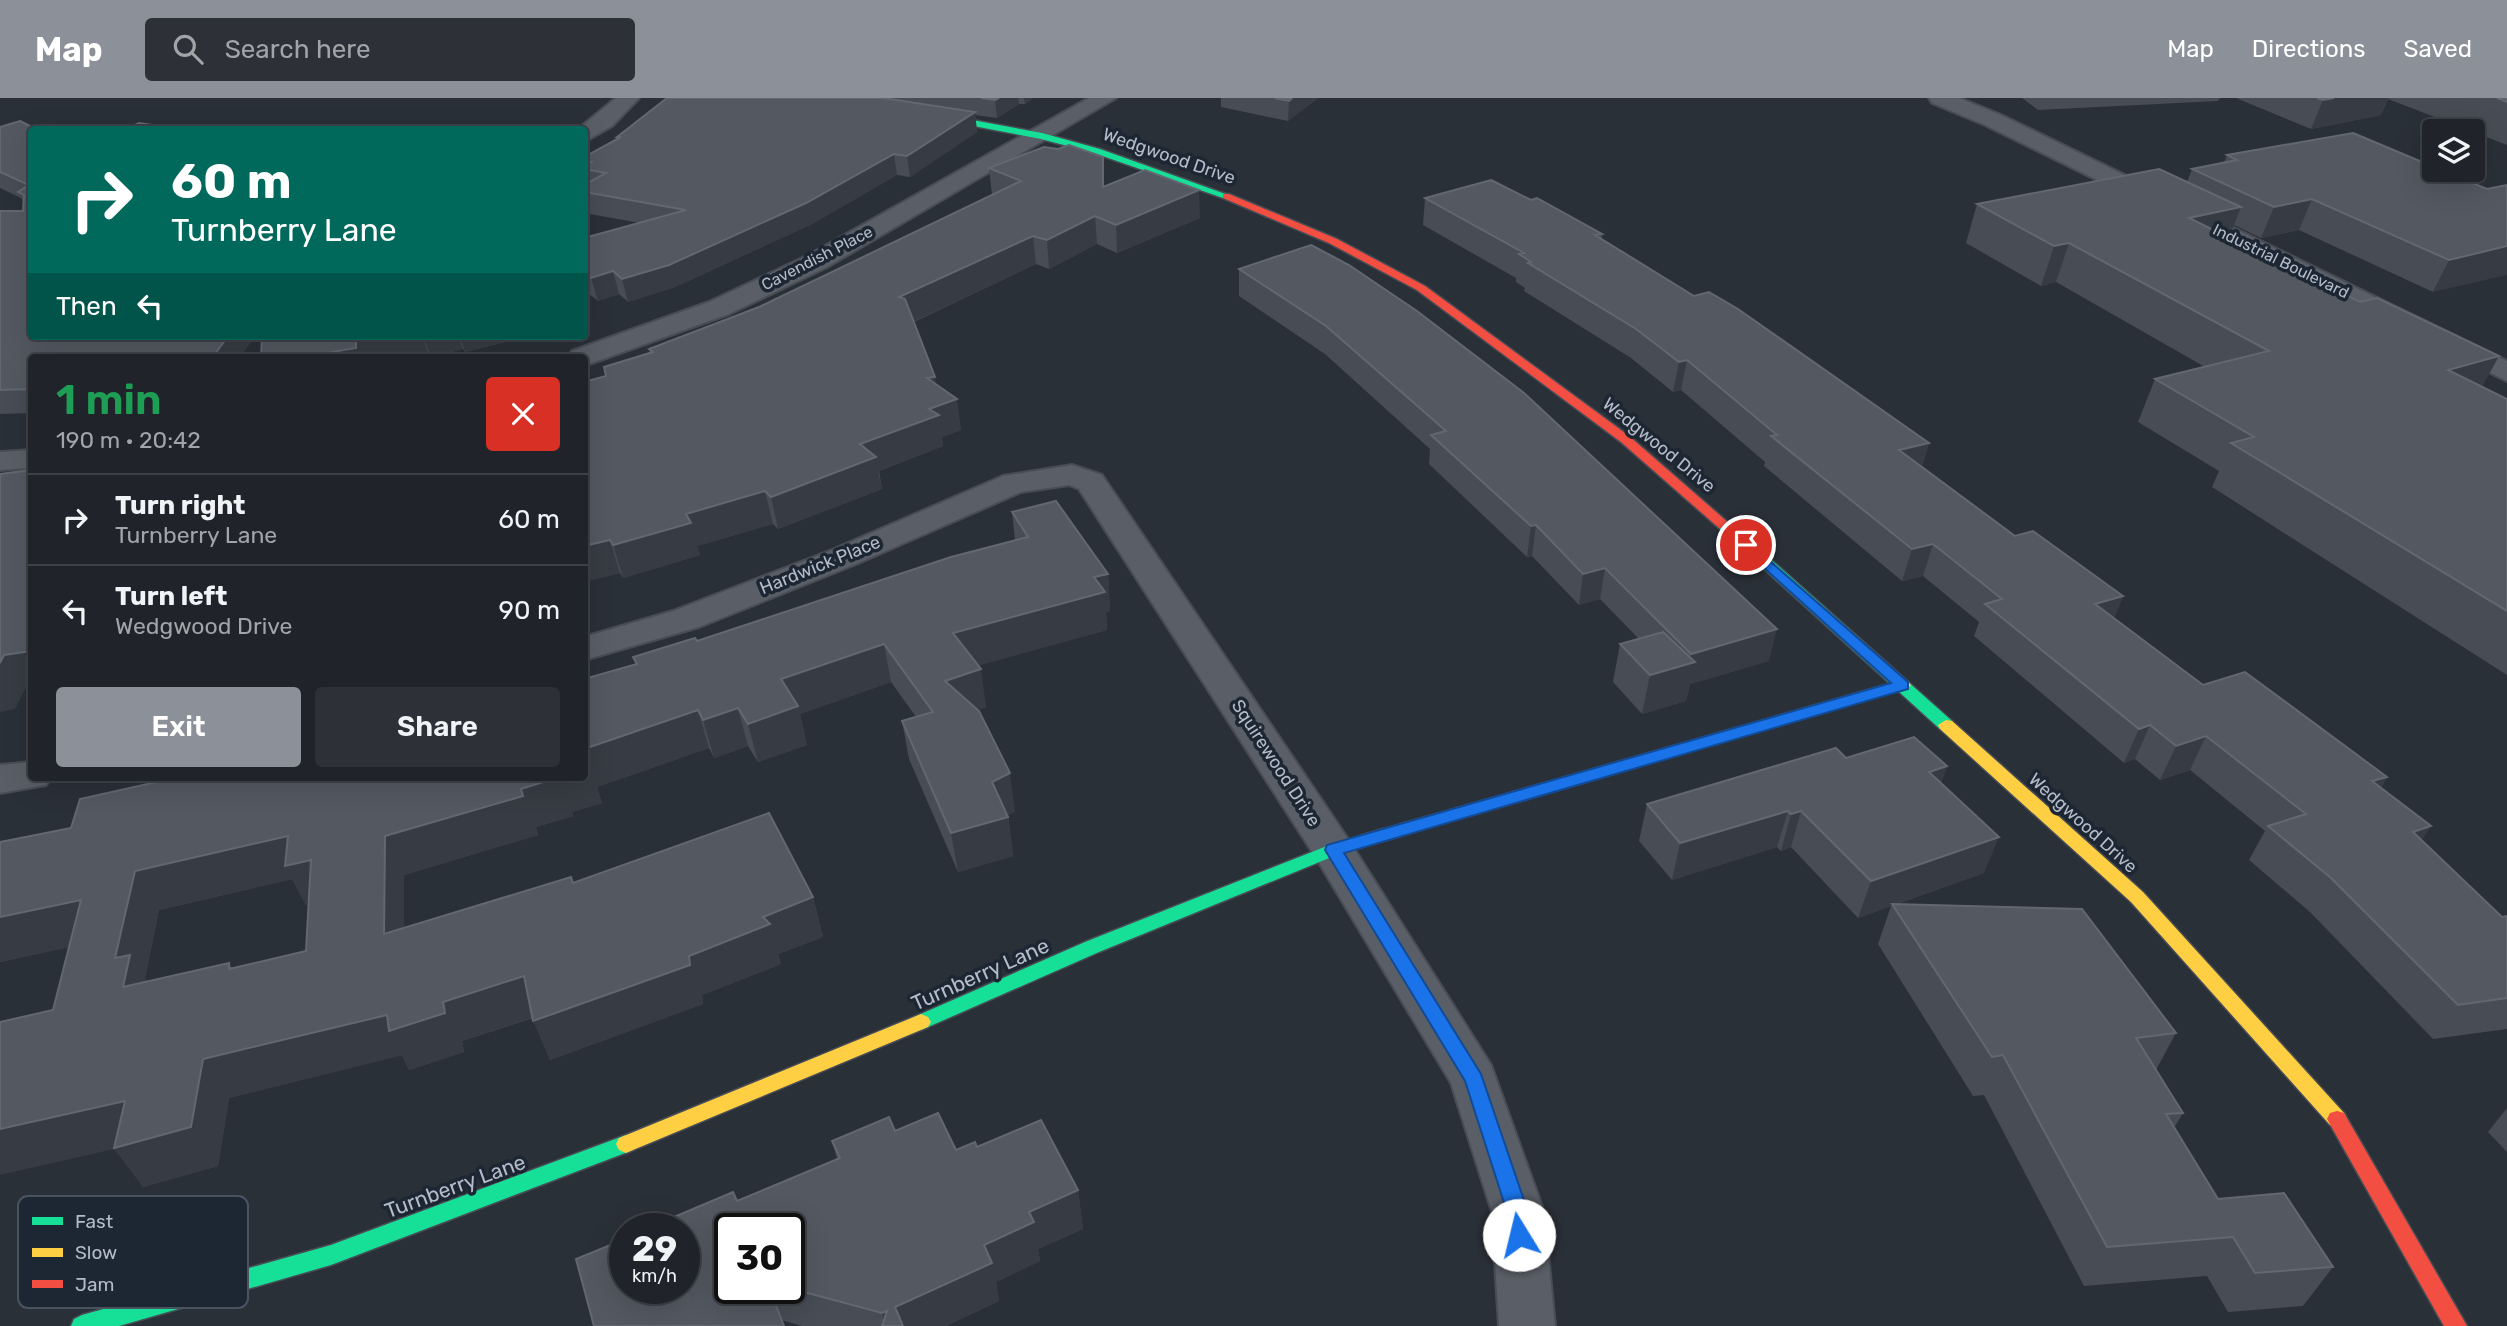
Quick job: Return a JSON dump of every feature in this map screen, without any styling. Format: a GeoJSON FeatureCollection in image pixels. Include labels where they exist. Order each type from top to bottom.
{"type":"FeatureCollection","features":[{"type":"Feature","properties":{"kind":"street"},"geometry":{"type":"LineString","coordinates":[[588,132],[628,98]]}},
{"type":"Feature","properties":{"kind":"street","name":"Cavendish Place"},"geometry":{"type":"LineString","coordinates":[[588,355],[731,302],[818,261],[1105,98]]}},
{"type":"Feature","properties":{"kind":"street","name":"Industrial Boulevard"},"geometry":{"type":"LineString","coordinates":[[1940,98],[1993,120],[2507,372]]}},
{"type":"Feature","properties":{"kind":"street","name":"Wedgwood Drive"},"geometry":{"type":"LineString","coordinates":[[906,111],[1042,136],[1097,151],[1261,208],[1333,241],[1421,288],[1625,439],[2137,897],[2337,1119],[2456,1326]]}},
{"type":"Feature","properties":{"kind":"street"},"geometry":{"type":"LineString","coordinates":[[0,461],[28,459]]}},
{"type":"Feature","properties":{"kind":"street","name":"Squirewood Drive"},"geometry":{"type":"LineString","coordinates":[[1054,478],[1072,475],[1091,482],[1333,850],[1474,1079],[1518,1212],[1527,1326]]}},
{"type":"Feature","properties":{"kind":"street","name":"Hardwick Place"},"geometry":{"type":"LineString","coordinates":[[588,648],[686,619],[844,557],[1014,483],[1054,478]]}},
{"type":"Feature","properties":{"kind":"street","name":"Turnberry Lane"},"geometry":{"type":"LineString","coordinates":[[248,1279],[331,1255],[583,1161],[832,1061],[1092,947],[1333,850],[1903,685]]}},
{"type":"Feature","properties":{"kind":"street"},"geometry":{"type":"LineString","coordinates":[[0,779],[28,776]]}},
{"type":"Feature","properties":{"kind":"street","name":"Turnberry Lane"},"geometry":{"type":"LineString","coordinates":[[82,1326],[145,1308]]}},
{"type":"Feature","properties":{"kind":"building"},"geometry":{"type":"Polygon","coordinates":[[[667,98],[883,98],[975,112],[907,156],[894,154],[806,203],[669,265],[622,279],[613,271],[591,278],[588,275],[588,237],[686,210],[588,193],[588,183],[606,173],[588,170],[588,164],[591,162],[588,162],[588,155],[621,137],[617,137],[667,98]]]}},
{"type":"Feature","properties":{"kind":"building"},"geometry":{"type":"Polygon","coordinates":[[[20,121],[30,126],[28,185],[0,172],[0,127],[20,121]]]}},
{"type":"Feature","properties":{"kind":"building"},"geometry":{"type":"Polygon","coordinates":[[[139,123],[158,126],[133,126],[139,123]]]}},
{"type":"Feature","properties":{"kind":"building"},"geometry":{"type":"Polygon","coordinates":[[[2353,133],[2422,162],[2422,182],[2470,182],[2487,189],[2507,185],[2507,246],[2449,260],[2312,199],[2274,207],[2192,169],[2237,160],[2227,155],[2353,133]]]}},
{"type":"Feature","properties":{"kind":"building"},"geometry":{"type":"Polygon","coordinates":[[[1069,145],[1103,157],[1103,187],[1145,170],[1199,190],[1116,225],[1095,216],[1047,240],[1033,236],[899,297],[905,299],[935,377],[927,378],[957,399],[929,409],[939,415],[860,444],[876,457],[771,497],[765,491],[686,514],[691,523],[613,545],[610,540],[588,545],[588,381],[606,376],[604,367],[653,352],[649,349],[759,307],[1021,181],[989,168],[1044,147],[1058,149],[1069,145]]]}},
{"type":"Feature","properties":{"kind":"building"},"geometry":{"type":"Polygon","coordinates":[[[2159,169],[2241,207],[2189,218],[2360,302],[2377,298],[2499,356],[2448,370],[2507,399],[2507,611],[2231,443],[2254,437],[2155,379],[2269,351],[2069,243],[2054,246],[1977,204],[2159,169]]]}},
{"type":"Feature","properties":{"kind":"building"},"geometry":{"type":"Polygon","coordinates":[[[1491,180],[1531,200],[1537,198],[1602,234],[1595,235],[1694,296],[1709,292],[1738,309],[1929,443],[1899,450],[2015,536],[2033,531],[2123,596],[2095,604],[2203,685],[2245,672],[2387,777],[2372,781],[2431,826],[2413,832],[2502,917],[2507,916],[2507,998],[2458,1005],[2331,878],[2268,826],[2306,814],[2206,736],[2176,746],[2150,725],[2139,729],[1985,604],[2002,599],[1933,544],[1912,549],[1771,436],[1777,435],[1687,360],[1679,362],[1636,329],[1528,263],[1531,262],[1519,254],[1524,253],[1425,198],[1491,180]]]}},
{"type":"Feature","properties":{"kind":"building"},"geometry":{"type":"Polygon","coordinates":[[[28,186],[28,340],[225,340],[215,354],[28,354],[28,389],[0,390],[0,211],[23,211],[24,195],[18,192],[28,186]]]}},
{"type":"Feature","properties":{"kind":"building"},"geometry":{"type":"Polygon","coordinates":[[[1311,245],[1349,265],[1417,311],[1524,393],[1777,629],[1691,654],[1605,568],[1583,574],[1536,525],[1531,526],[1431,435],[1446,431],[1326,326],[1239,269],[1311,245]]]}},
{"type":"Feature","properties":{"kind":"building"},"geometry":{"type":"Polygon","coordinates":[[[262,340],[362,340],[356,341],[356,348],[321,354],[261,354],[262,340]]]}},
{"type":"Feature","properties":{"kind":"building"},"geometry":{"type":"Polygon","coordinates":[[[28,470],[28,652],[4,655],[0,663],[0,474],[28,470]]]}},
{"type":"Feature","properties":{"kind":"building"},"geometry":{"type":"Polygon","coordinates":[[[1056,501],[1108,574],[1094,577],[1105,592],[953,633],[981,669],[945,681],[979,711],[1010,773],[992,782],[1008,817],[951,833],[902,721],[933,712],[884,644],[781,679],[798,706],[748,724],[738,708],[703,720],[698,710],[588,748],[588,678],[637,664],[633,657],[695,638],[697,641],[951,557],[1028,537],[1012,512],[1056,501]]]}},
{"type":"Feature","properties":{"kind":"building"},"geometry":{"type":"Polygon","coordinates":[[[1663,632],[1695,662],[1650,675],[1620,644],[1663,632]]]}},
{"type":"Feature","properties":{"kind":"building"},"geometry":{"type":"Polygon","coordinates":[[[1914,737],[1947,766],[1929,772],[1999,837],[1871,881],[1801,811],[1791,814],[1788,811],[1680,843],[1647,804],[1836,748],[1846,758],[1914,737]]]}},
{"type":"Feature","properties":{"kind":"building"},"geometry":{"type":"Polygon","coordinates":[[[161,781],[546,781],[521,789],[523,796],[385,836],[384,934],[571,877],[573,883],[769,813],[813,897],[763,917],[770,924],[689,956],[690,965],[533,1021],[524,976],[443,1002],[445,1013],[389,1031],[387,1015],[203,1059],[191,1127],[114,1148],[125,1101],[0,1129],[0,1022],[53,1010],[81,900],[0,917],[0,842],[71,828],[80,799],[161,781]],[[288,836],[135,871],[115,958],[130,955],[123,987],[229,963],[229,969],[306,951],[311,860],[285,866],[288,836]]]}},
{"type":"Feature","properties":{"kind":"building"},"geometry":{"type":"Polygon","coordinates":[[[1892,904],[2082,909],[2176,1033],[2136,1038],[2183,1113],[2166,1114],[2218,1199],[2284,1193],[2333,1267],[2255,1273],[2233,1237],[2107,1247],[2003,1055],[1992,1057],[1892,904]]]}},
{"type":"Feature","properties":{"kind":"building"},"geometry":{"type":"Polygon","coordinates":[[[938,1113],[956,1150],[975,1142],[977,1147],[1041,1120],[1078,1190],[1029,1212],[1034,1222],[984,1245],[992,1263],[895,1307],[903,1326],[882,1326],[887,1311],[882,1313],[805,1292],[805,1213],[714,1213],[714,1304],[775,1304],[784,1326],[594,1326],[576,1259],[609,1246],[609,1304],[700,1304],[700,1213],[683,1213],[733,1192],[737,1201],[840,1158],[832,1141],[889,1117],[895,1131],[938,1113]]]}},
{"type":"Feature","properties":{"kind":"traffic: fast"},"geometry":{"type":"LineString","coordinates":[[924,114],[1042,136],[1097,151],[1226,196]]}},
{"type":"Feature","properties":{"kind":"traffic: fast"},"geometry":{"type":"LineString","coordinates":[[1724,525],[1946,725]]}},
{"type":"Feature","properties":{"kind":"traffic: fast"},"geometry":{"type":"LineString","coordinates":[[921,1022],[1092,947],[1333,850],[1383,835]]}},
{"type":"Feature","properties":{"kind":"traffic: fast"},"geometry":{"type":"LineString","coordinates":[[248,1279],[331,1255],[626,1144]]}},
{"type":"Feature","properties":{"kind":"traffic: fast"},"geometry":{"type":"LineString","coordinates":[[82,1326],[145,1308]]}},
{"type":"Feature","properties":{"kind":"traffic: slow"},"geometry":{"type":"LineString","coordinates":[[1383,835],[1903,685]]}},
{"type":"Feature","properties":{"kind":"traffic: slow"},"geometry":{"type":"LineString","coordinates":[[1946,725],[2137,897],[2337,1119]]}},
{"type":"Feature","properties":{"kind":"traffic: slow"},"geometry":{"type":"LineString","coordinates":[[626,1144],[921,1022]]}},
{"type":"Feature","properties":{"kind":"traffic: jam"},"geometry":{"type":"LineString","coordinates":[[1226,196],[1333,241],[1421,288],[1625,439],[1724,525]]}},
{"type":"Feature","properties":{"kind":"traffic: jam"},"geometry":{"type":"LineString","coordinates":[[2337,1119],[2456,1326]]}},
{"type":"Feature","properties":{"kind":"route"},"geometry":{"type":"LineString","coordinates":[[1519,1235],[1518,1212],[1474,1079],[1333,850],[1903,685],[1746,545]]}}]}
